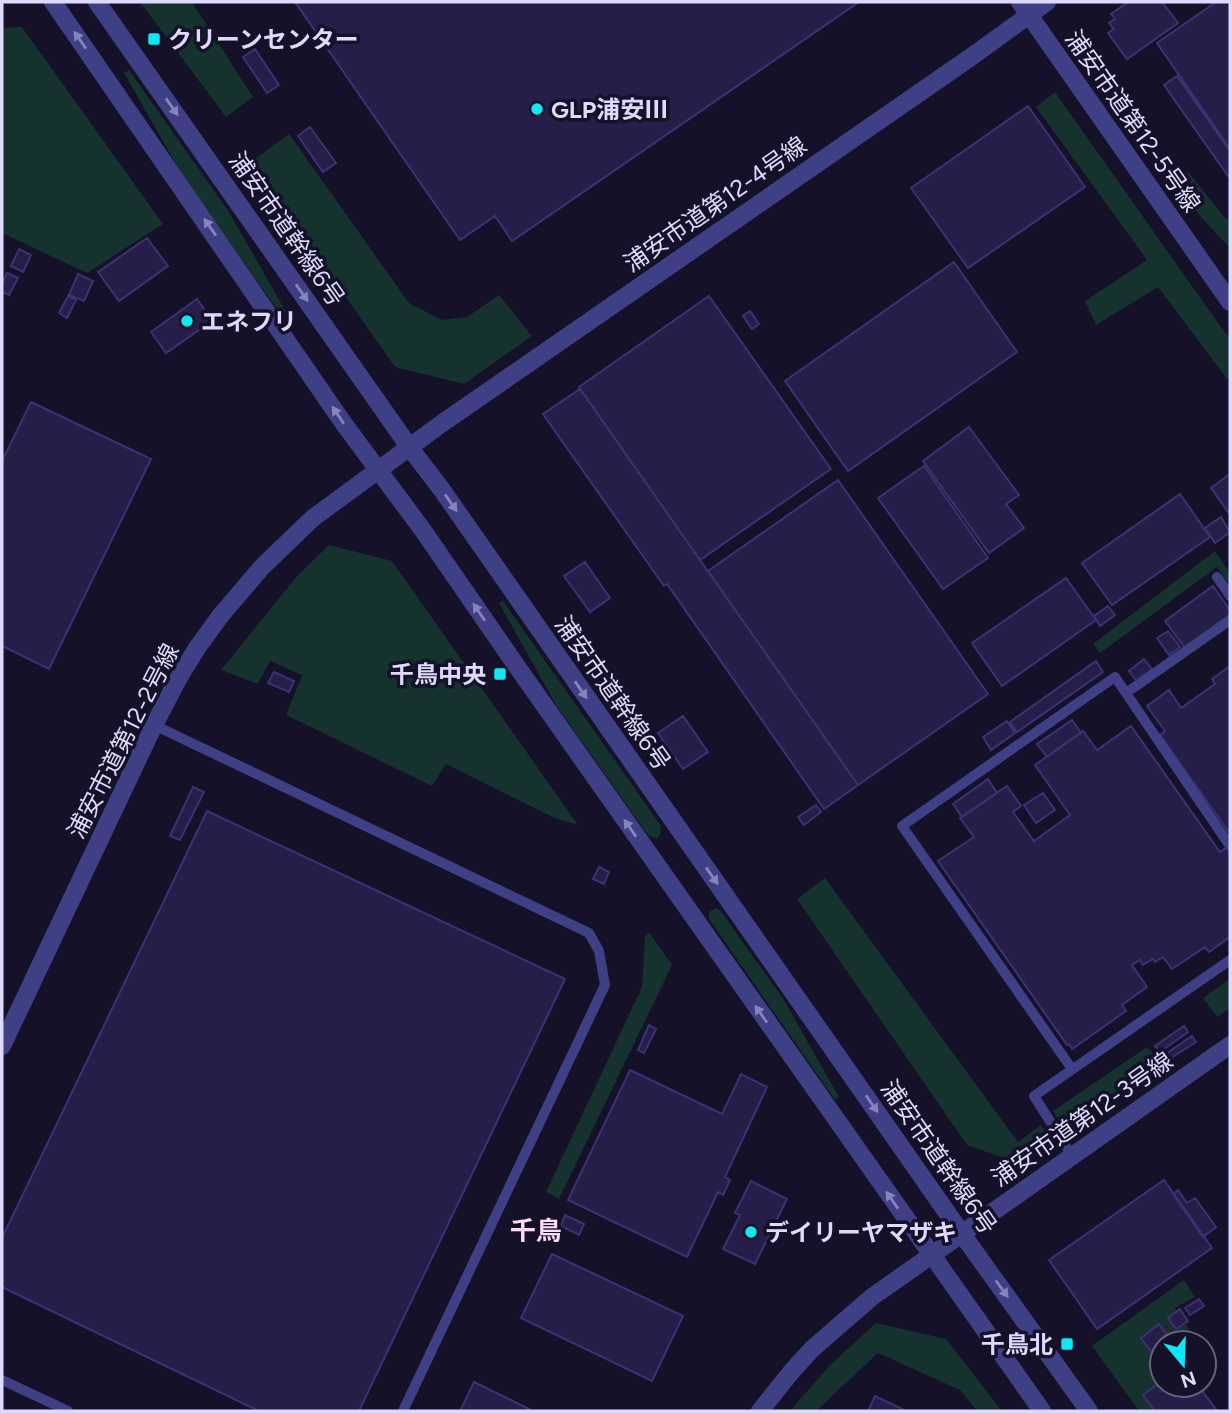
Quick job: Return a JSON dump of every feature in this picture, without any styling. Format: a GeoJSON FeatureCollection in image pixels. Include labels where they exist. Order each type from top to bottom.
{"type":"FeatureCollection","features":[{"type":"Feature","properties":{"kind":"street"},"geometry":{"type":"LineString","coordinates":[[53,2],[344,424],[422,529],[1042,1411]]}},
{"type":"Feature","properties":{"kind":"street","name":"浦安市道幹線6号"},"geometry":{"type":"LineString","coordinates":[[97,2],[1089,1411]]}},
{"type":"Feature","properties":{"kind":"street","name":"浦安市道第12-4号線"},"geometry":{"type":"LineString","coordinates":[[410,448],[960,64],[1025,8],[1047,2]]}},
{"type":"Feature","properties":{"kind":"street","name":"浦安市道第12-5号線"},"geometry":{"type":"LineString","coordinates":[[1025,8],[1230,302]]}},
{"type":"Feature","properties":{"kind":"street","name":"浦安市道第12-2号線"},"geometry":{"type":"LineString","coordinates":[[2,1046],[154,725],[197,648],[240,591],[313,519],[410,448]]}},
{"type":"Feature","properties":{"kind":"street","name":"浦安市道第12-3号線"},"geometry":{"type":"LineString","coordinates":[[760,1411],[812,1349],[873,1297],[1230,1045]]}},
{"type":"Feature","properties":{"kind":"lane"},"geometry":{"type":"LineString","coordinates":[[1217,577],[1230,596]]}},
{"type":"Feature","properties":{"kind":"lane"},"geometry":{"type":"LineString","coordinates":[[1126,694],[1230,620]]}},
{"type":"Feature","properties":{"kind":"lane"},"geometry":{"type":"LineString","coordinates":[[1072,1069],[902,826],[1115,677],[1230,846]]}},
{"type":"Feature","properties":{"kind":"lane"},"geometry":{"type":"LineString","coordinates":[[154,725],[589,933],[599,951],[605,985],[403,1411]]}},
{"type":"Feature","properties":{"kind":"lane"},"geometry":{"type":"LineString","coordinates":[[1072,1156],[1034,1096],[1230,960]]}},
{"type":"Feature","properties":{"kind":"lane"},"geometry":{"type":"LineString","coordinates":[[2,1380],[68,1411]]}},
{"type":"Feature","properties":{"kind":"green space"},"geometry":{"type":"Polygon","coordinates":[[[140,2],[192,2],[253,97],[226,117],[140,2]]]}},
{"type":"Feature","properties":{"kind":"green space"},"geometry":{"type":"Polygon","coordinates":[[[22,27],[163,224],[87,273],[2,233],[2,28],[22,27]]]}},
{"type":"Feature","properties":{"kind":"green space"},"geometry":{"type":"Polygon","coordinates":[[[129,70],[229,212],[286,312],[281,315],[181,173],[124,73],[129,70]]]}},
{"type":"Feature","properties":{"kind":"green space"},"geometry":{"type":"Polygon","coordinates":[[[1055,92],[1230,340],[1230,377],[1227,379],[1158,287],[1096,325],[1085,301],[1147,260],[1036,107],[1055,92]]]}},
{"type":"Feature","properties":{"kind":"green space"},"geometry":{"type":"Polygon","coordinates":[[[289,134],[409,303],[442,320],[467,317],[499,295],[532,336],[464,384],[395,367],[251,162],[289,134]]]}},
{"type":"Feature","properties":{"kind":"green space"},"geometry":{"type":"Polygon","coordinates":[[[1189,173],[1226,219],[1230,217],[1230,248],[1162,175],[1189,173]]]}},
{"type":"Feature","properties":{"kind":"green space"},"geometry":{"type":"Polygon","coordinates":[[[329,545],[392,561],[578,825],[557,819],[446,764],[432,786],[286,715],[302,675],[270,661],[258,684],[221,670],[297,576],[329,545]]]}},
{"type":"Feature","properties":{"kind":"green space"},"geometry":{"type":"Polygon","coordinates":[[[1215,551],[1230,573],[1230,586],[1217,567],[1100,653],[1093,644],[1215,551]]]}},
{"type":"Feature","properties":{"kind":"green space"},"geometry":{"type":"Polygon","coordinates":[[[503,601],[661,826],[657,839],[648,835],[556,705],[499,603],[503,601]]]}},
{"type":"Feature","properties":{"kind":"green space"},"geometry":{"type":"Polygon","coordinates":[[[825,878],[1018,1142],[1041,1125],[1050,1139],[1015,1162],[967,1145],[797,899],[825,878]]]}},
{"type":"Feature","properties":{"kind":"green space"},"geometry":{"type":"Polygon","coordinates":[[[716,908],[784,1000],[839,1097],[835,1100],[709,919],[709,912],[716,908]]]}},
{"type":"Feature","properties":{"kind":"green space"},"geometry":{"type":"Polygon","coordinates":[[[649,932],[672,965],[559,1199],[546,1192],[642,987],[645,937],[649,932]]]}},
{"type":"Feature","properties":{"kind":"green space"},"geometry":{"type":"Polygon","coordinates":[[[1230,979],[1230,1008],[1217,1017],[1203,998],[1230,979]]]}},
{"type":"Feature","properties":{"kind":"green space"},"geometry":{"type":"Polygon","coordinates":[[[1147,1047],[1160,1061],[1064,1128],[1053,1111],[1147,1047]]]}},
{"type":"Feature","properties":{"kind":"green space"},"geometry":{"type":"Polygon","coordinates":[[[1184,1280],[1195,1297],[1175,1308],[1189,1329],[1148,1329],[1148,1391],[1143,1395],[1155,1411],[1139,1411],[1092,1346],[1184,1280]]]}},
{"type":"Feature","properties":{"kind":"green space"},"geometry":{"type":"Polygon","coordinates":[[[876,1323],[946,1339],[1002,1411],[977,1411],[960,1390],[878,1353],[816,1411],[790,1411],[830,1365],[876,1323]]]}},
{"type":"Feature","properties":{"kind":"building","name":"GLP浦安Ⅲ"},"geometry":{"type":"Polygon","coordinates":[[[295,2],[859,2],[512,241],[495,216],[460,240],[295,2]]]}},
{"type":"Feature","properties":{"kind":"building"},"geometry":{"type":"Polygon","coordinates":[[[1128,2],[1162,2],[1178,23],[1127,59],[1108,33],[1114,29],[1109,23],[1115,19],[1111,14],[1128,2]]]}},
{"type":"Feature","properties":{"kind":"building"},"geometry":{"type":"Polygon","coordinates":[[[1216,2],[1230,2],[1230,149],[1157,43],[1216,2]]]}},
{"type":"Feature","properties":{"kind":"building"},"geometry":{"type":"Polygon","coordinates":[[[255,49],[279,85],[267,93],[243,57],[255,49]]]}},
{"type":"Feature","properties":{"kind":"building"},"geometry":{"type":"Polygon","coordinates":[[[1177,76],[1230,151],[1228,176],[1164,85],[1177,76]]]}},
{"type":"Feature","properties":{"kind":"building"},"geometry":{"type":"Polygon","coordinates":[[[1028,106],[1085,187],[968,268],[911,188],[1028,106]]]}},
{"type":"Feature","properties":{"kind":"building"},"geometry":{"type":"Polygon","coordinates":[[[310,127],[336,163],[323,172],[298,136],[310,127]]]}},
{"type":"Feature","properties":{"kind":"building"},"geometry":{"type":"Polygon","coordinates":[[[147,238],[168,266],[119,301],[98,272],[147,238]]]}},
{"type":"Feature","properties":{"kind":"building"},"geometry":{"type":"Polygon","coordinates":[[[19,249],[31,255],[23,272],[11,266],[19,249]]]}},
{"type":"Feature","properties":{"kind":"building"},"geometry":{"type":"Polygon","coordinates":[[[954,262],[1017,352],[848,471],[785,381],[954,262]]]}},
{"type":"Feature","properties":{"kind":"building"},"geometry":{"type":"Polygon","coordinates":[[[7,273],[18,278],[9,295],[2,292],[7,273]]]}},
{"type":"Feature","properties":{"kind":"building"},"geometry":{"type":"Polygon","coordinates":[[[78,274],[93,281],[84,301],[69,295],[78,274]]]}},
{"type":"Feature","properties":{"kind":"building"},"geometry":{"type":"Polygon","coordinates":[[[68,296],[76,300],[67,318],[59,313],[68,296]]]}},
{"type":"Feature","properties":{"kind":"building"},"geometry":{"type":"Polygon","coordinates":[[[709,296],[831,469],[700,560],[579,387],[709,296]]]}},
{"type":"Feature","properties":{"kind":"building"},"geometry":{"type":"Polygon","coordinates":[[[197,299],[212,321],[166,353],[151,332],[197,299]]]}},
{"type":"Feature","properties":{"kind":"building"},"geometry":{"type":"Polygon","coordinates":[[[750,311],[759,324],[752,329],[743,316],[750,311]]]}},
{"type":"Feature","properties":{"kind":"building"},"geometry":{"type":"Polygon","coordinates":[[[580,389],[858,785],[824,809],[667,584],[664,586],[543,414],[580,389]]]}},
{"type":"Feature","properties":{"kind":"building"},"geometry":{"type":"Polygon","coordinates":[[[31,402],[151,459],[49,669],[2,646],[2,461],[31,402]]]}},
{"type":"Feature","properties":{"kind":"building"},"geometry":{"type":"Polygon","coordinates":[[[969,427],[1019,495],[1006,504],[1024,528],[989,553],[923,461],[969,427]]]}},
{"type":"Feature","properties":{"kind":"building"},"geometry":{"type":"Polygon","coordinates":[[[924,466],[988,558],[943,589],[878,498],[924,466]]]}},
{"type":"Feature","properties":{"kind":"building"},"geometry":{"type":"Polygon","coordinates":[[[1230,474],[1230,515],[1211,488],[1230,474]]]}},
{"type":"Feature","properties":{"kind":"building"},"geometry":{"type":"Polygon","coordinates":[[[838,480],[988,694],[858,785],[708,571],[838,480]]]}},
{"type":"Feature","properties":{"kind":"building"},"geometry":{"type":"Polygon","coordinates":[[[1180,494],[1210,537],[1112,605],[1082,563],[1180,494]]]}},
{"type":"Feature","properties":{"kind":"building"},"geometry":{"type":"Polygon","coordinates":[[[1221,517],[1230,532],[1215,543],[1205,528],[1221,517]]]}},
{"type":"Feature","properties":{"kind":"building"},"geometry":{"type":"Polygon","coordinates":[[[585,562],[610,598],[590,612],[564,576],[585,562]]]}},
{"type":"Feature","properties":{"kind":"building"},"geometry":{"type":"Polygon","coordinates":[[[1066,578],[1096,620],[1002,686],[972,643],[1066,578]]]}},
{"type":"Feature","properties":{"kind":"building"},"geometry":{"type":"Polygon","coordinates":[[[1213,586],[1230,610],[1230,615],[1185,648],[1165,621],[1213,586]]]}},
{"type":"Feature","properties":{"kind":"building"},"geometry":{"type":"Polygon","coordinates":[[[1108,606],[1115,615],[1100,626],[1094,616],[1108,606]]]}},
{"type":"Feature","properties":{"kind":"building"},"geometry":{"type":"Polygon","coordinates":[[[1168,631],[1180,647],[1169,655],[1157,638],[1168,631]]]}},
{"type":"Feature","properties":{"kind":"building"},"geometry":{"type":"Polygon","coordinates":[[[1144,659],[1152,669],[1137,682],[1129,671],[1144,659]]]}},
{"type":"Feature","properties":{"kind":"building"},"geometry":{"type":"Polygon","coordinates":[[[1096,661],[1103,672],[1017,732],[1010,722],[1096,661]]]}},
{"type":"Feature","properties":{"kind":"building"},"geometry":{"type":"Polygon","coordinates":[[[1230,666],[1230,834],[1160,735],[1165,731],[1147,706],[1169,690],[1181,708],[1215,684],[1212,679],[1230,666]]]}},
{"type":"Feature","properties":{"kind":"building"},"geometry":{"type":"Polygon","coordinates":[[[274,672],[294,681],[289,692],[268,683],[274,672]]]}},
{"type":"Feature","properties":{"kind":"building"},"geometry":{"type":"Polygon","coordinates":[[[683,716],[708,752],[683,769],[658,733],[683,716]]]}},
{"type":"Feature","properties":{"kind":"building"},"geometry":{"type":"Polygon","coordinates":[[[1072,720],[1081,733],[1047,757],[1037,744],[1072,720]]]}},
{"type":"Feature","properties":{"kind":"building"},"geometry":{"type":"Polygon","coordinates":[[[1007,721],[1015,733],[991,750],[983,737],[1007,721]]]}},
{"type":"Feature","properties":{"kind":"building"},"geometry":{"type":"Polygon","coordinates":[[[1131,726],[1220,852],[1230,845],[1230,937],[1209,952],[1205,947],[1172,969],[1163,957],[1143,965],[1140,960],[1132,965],[1147,987],[1122,1005],[1126,1011],[1072,1049],[938,861],[974,837],[960,818],[1007,786],[1021,806],[1013,812],[1034,841],[1070,815],[1035,765],[1083,731],[1097,750],[1131,726]]]}},
{"type":"Feature","properties":{"kind":"building"},"geometry":{"type":"Polygon","coordinates":[[[988,779],[997,793],[962,817],[953,804],[988,779]]]}},
{"type":"Feature","properties":{"kind":"building"},"geometry":{"type":"Polygon","coordinates":[[[193,787],[204,792],[180,840],[170,836],[193,787]]]}},
{"type":"Feature","properties":{"kind":"building"},"geometry":{"type":"Polygon","coordinates":[[[1043,793],[1055,810],[1036,823],[1024,805],[1043,793]]]}},
{"type":"Feature","properties":{"kind":"building"},"geometry":{"type":"Polygon","coordinates":[[[816,805],[821,812],[804,825],[798,817],[816,805]]]}},
{"type":"Feature","properties":{"kind":"building"},"geometry":{"type":"Polygon","coordinates":[[[207,811],[565,979],[359,1411],[259,1411],[2,1287],[2,1238],[207,811]]]}},
{"type":"Feature","properties":{"kind":"building"},"geometry":{"type":"Polygon","coordinates":[[[599,867],[609,872],[604,884],[593,879],[599,867]]]}},
{"type":"Feature","properties":{"kind":"building"},"geometry":{"type":"Polygon","coordinates":[[[649,1025],[656,1029],[644,1053],[638,1050],[649,1025]]]}},
{"type":"Feature","properties":{"kind":"building"},"geometry":{"type":"Polygon","coordinates":[[[1184,1026],[1188,1032],[1160,1052],[1155,1046],[1184,1026]]]}},
{"type":"Feature","properties":{"kind":"building"},"geometry":{"type":"Polygon","coordinates":[[[1192,1036],[1196,1042],[1166,1061],[1163,1056],[1192,1036]]]}},
{"type":"Feature","properties":{"kind":"building"},"geometry":{"type":"Polygon","coordinates":[[[630,1070],[722,1114],[741,1074],[767,1087],[725,1177],[730,1180],[723,1195],[718,1192],[687,1257],[568,1200],[630,1070]]]}},
{"type":"Feature","properties":{"kind":"building"},"geometry":{"type":"Polygon","coordinates":[[[1164,1180],[1212,1248],[1097,1329],[1049,1260],[1164,1180]]]}},
{"type":"Feature","properties":{"kind":"building","name":"デイリーヤマザキ"},"geometry":{"type":"Polygon","coordinates":[[[751,1181],[787,1199],[755,1264],[723,1249],[740,1215],[735,1213],[751,1181]]]}},
{"type":"Feature","properties":{"kind":"building"},"geometry":{"type":"Polygon","coordinates":[[[1178,1190],[1187,1203],[1195,1198],[1216,1227],[1203,1237],[1173,1194],[1178,1190]]]}},
{"type":"Feature","properties":{"kind":"building"},"geometry":{"type":"Polygon","coordinates":[[[565,1215],[584,1224],[579,1235],[561,1226],[565,1215]]]}},
{"type":"Feature","properties":{"kind":"building"},"geometry":{"type":"Polygon","coordinates":[[[552,1254],[683,1316],[652,1381],[521,1318],[552,1254]]]}},
{"type":"Feature","properties":{"kind":"building"},"geometry":{"type":"Polygon","coordinates":[[[1199,1299],[1204,1306],[1190,1315],[1185,1308],[1199,1299]]]}},
{"type":"Feature","properties":{"kind":"building"},"geometry":{"type":"Polygon","coordinates":[[[1180,1309],[1188,1321],[1176,1329],[1168,1318],[1180,1309]]]}},
{"type":"Feature","properties":{"kind":"building"},"geometry":{"type":"Polygon","coordinates":[[[1148,1333],[1148,1348],[1141,1338],[1148,1333]]]}},
{"type":"Feature","properties":{"kind":"building"},"geometry":{"type":"Polygon","coordinates":[[[474,1382],[533,1411],[460,1411],[474,1382]]]}},
{"type":"Feature","properties":{"kind":"building"},"geometry":{"type":"Polygon","coordinates":[[[1148,1391],[1148,1399],[1208,1399],[1217,1411],[1155,1411],[1143,1395],[1148,1391]]]}},
{"type":"Feature","properties":{"kind":"building"},"geometry":{"type":"Polygon","coordinates":[[[875,1396],[906,1411],[868,1411],[875,1396]]]}},
{"type":"Feature","properties":{"kind":"place","name":"クリーンセンター"},"geometry":{"type":"Point","coordinates":[154,39]}},
{"type":"Feature","properties":{"kind":"place","name":"GLP浦安Ⅲ"},"geometry":{"type":"Point","coordinates":[537,109]}},
{"type":"Feature","properties":{"kind":"place","name":"エネフリ"},"geometry":{"type":"Point","coordinates":[187,321]}},
{"type":"Feature","properties":{"kind":"place","name":"千鳥中央"},"geometry":{"type":"Point","coordinates":[500,674]}},
{"type":"Feature","properties":{"kind":"place","name":"デイリーヤマザキ"},"geometry":{"type":"Point","coordinates":[751,1232]}},
{"type":"Feature","properties":{"kind":"place","name":"千鳥北"},"geometry":{"type":"Point","coordinates":[1067,1344]}},
{"type":"Feature","properties":{"kind":"district","name":"千鳥"},"geometry":{"type":"Point","coordinates":[536,1231]}}]}
